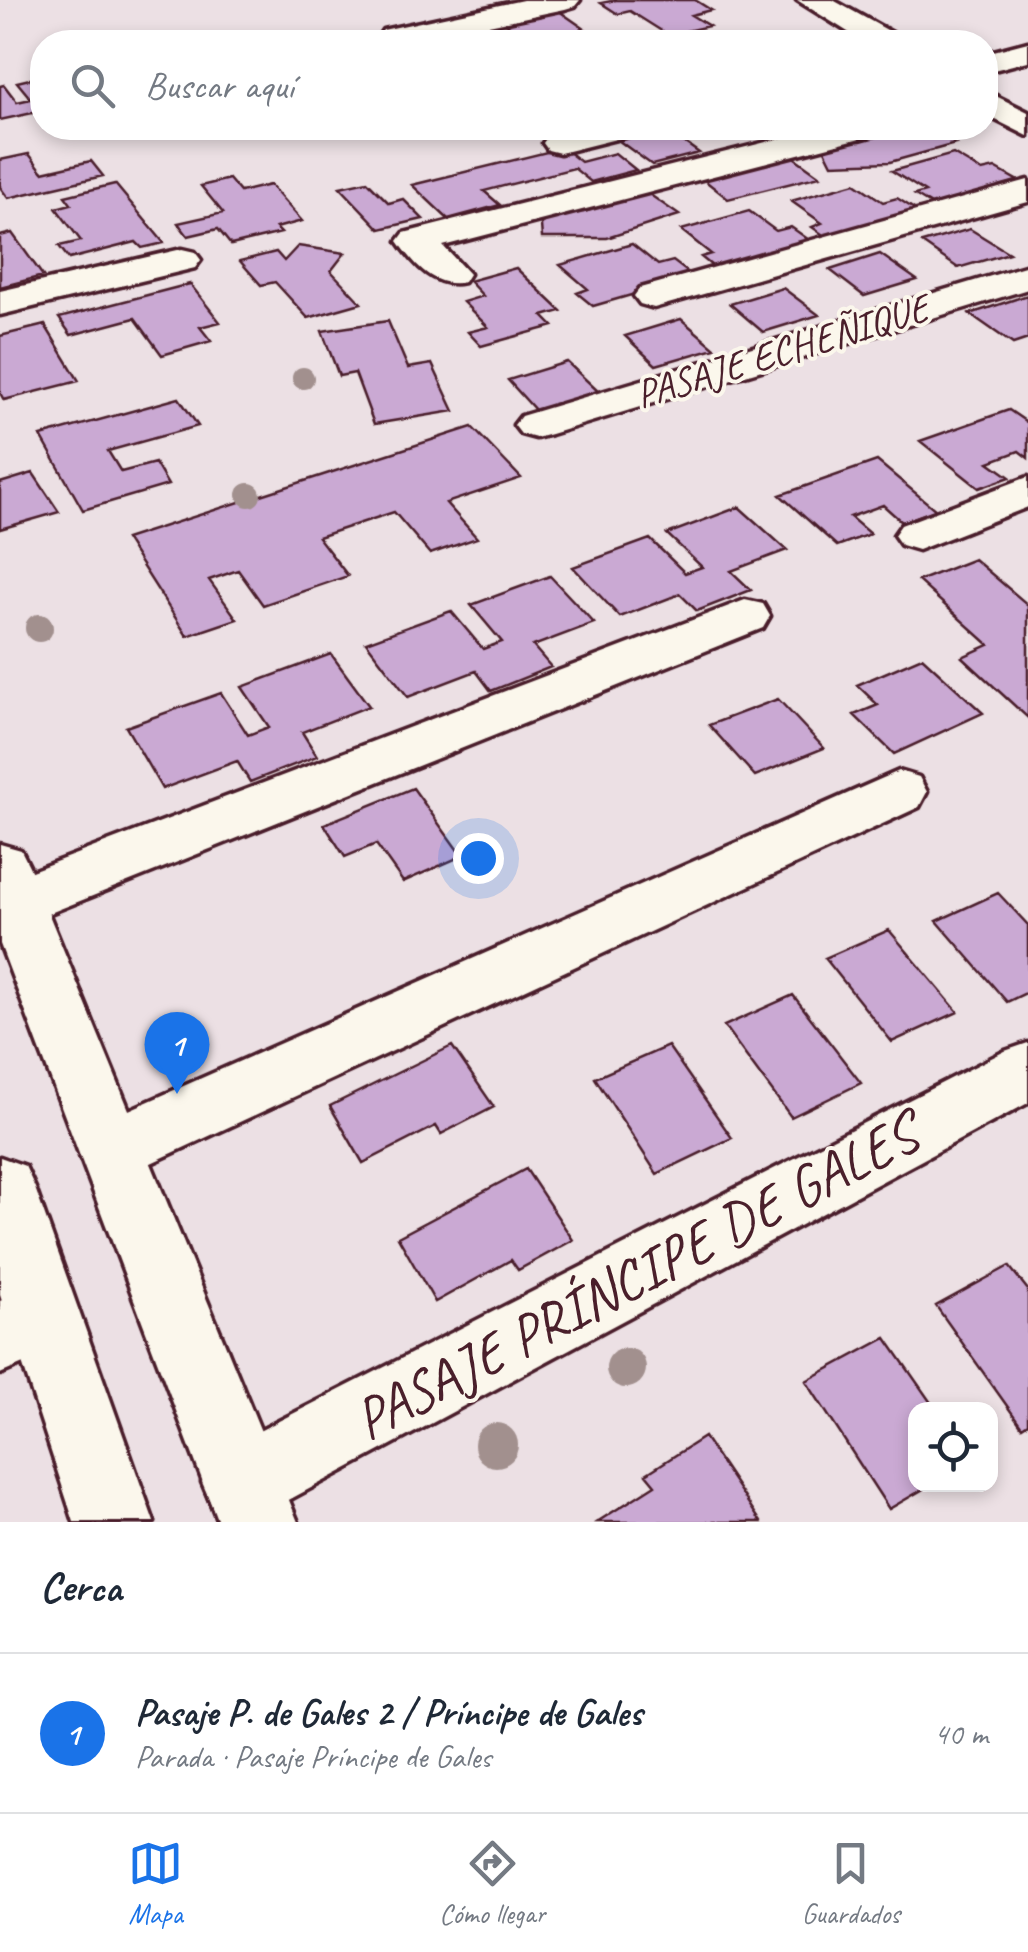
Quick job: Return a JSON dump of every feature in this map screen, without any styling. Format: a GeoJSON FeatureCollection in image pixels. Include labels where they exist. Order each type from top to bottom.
{"type":"FeatureCollection","features":[{"type":"Feature","properties":{"kind":"street"},"geometry":{"type":"LineString","coordinates":[[422,30],[564,0]]}},
{"type":"Feature","properties":{"kind":"street"},"geometry":{"type":"LineString","coordinates":[[812,0],[864,30]]}},
{"type":"Feature","properties":{"kind":"street"},"geometry":{"type":"LineString","coordinates":[[998,60],[1028,51]]}},
{"type":"Feature","properties":{"kind":"street"},"geometry":{"type":"LineString","coordinates":[[998,108],[1028,126]]}},
{"type":"Feature","properties":{"kind":"street"},"geometry":{"type":"LineString","coordinates":[[560,143],[572,140]]}},
{"type":"Feature","properties":{"kind":"street"},"geometry":{"type":"LineString","coordinates":[[450,274],[417,241],[813,140]]}},
{"type":"Feature","properties":{"kind":"street","name":"PASAJE ECHEÑIQUE"},"geometry":{"type":"LineString","coordinates":[[654,296],[1028,190]]}},
{"type":"Feature","properties":{"kind":"street"},"geometry":{"type":"LineString","coordinates":[[0,304],[182,260]]}},
{"type":"Feature","properties":{"kind":"street","name":"PASAJE ECHEÑIQUE"},"geometry":{"type":"LineString","coordinates":[[536,425],[1028,277]]}},
{"type":"Feature","properties":{"kind":"street"},"geometry":{"type":"LineString","coordinates":[[918,535],[1028,491]]}},
{"type":"Feature","properties":{"kind":"street"},"geometry":{"type":"LineString","coordinates":[[250,1502],[7,884],[745,616]]}},
{"type":"Feature","properties":{"kind":"street"},"geometry":{"type":"LineString","coordinates":[[112,1149],[900,792]]}},
{"type":"Feature","properties":{"kind":"street","name":"PASAJE PRÍNCIPE DE GALES"},"geometry":{"type":"LineString","coordinates":[[250,1502],[1028,1070]]}},
{"type":"Feature","properties":{"kind":"street"},"geometry":{"type":"LineString","coordinates":[[0,1188],[22,1329],[114,1522]]}},
{"type":"Feature","properties":{"kind":"building"},"geometry":{"type":"Polygon","coordinates":[[[695,0],[711,10],[691,15],[709,26],[660,30],[630,11],[618,14],[601,3],[695,0]]]}},
{"type":"Feature","properties":{"kind":"building"},"geometry":{"type":"Polygon","coordinates":[[[559,11],[586,30],[515,30],[505,23],[559,11]]]}},
{"type":"Feature","properties":{"kind":"building"},"geometry":{"type":"Polygon","coordinates":[[[30,79],[30,98],[17,82],[30,79]]]}},
{"type":"Feature","properties":{"kind":"building"},"geometry":{"type":"Polygon","coordinates":[[[4,85],[17,102],[30,99],[30,114],[0,120],[0,86],[4,85]]]}},
{"type":"Feature","properties":{"kind":"building"},"geometry":{"type":"Polygon","coordinates":[[[618,140],[681,140],[699,153],[652,165],[618,140]]]}},
{"type":"Feature","properties":{"kind":"building"},"geometry":{"type":"Polygon","coordinates":[[[948,140],[955,144],[890,162],[832,164],[821,142],[948,140]]]}},
{"type":"Feature","properties":{"kind":"building"},"geometry":{"type":"Polygon","coordinates":[[[563,148],[581,162],[615,153],[636,170],[591,182],[574,168],[484,191],[500,205],[448,219],[412,185],[563,148]]]}},
{"type":"Feature","properties":{"kind":"building"},"geometry":{"type":"Polygon","coordinates":[[[788,153],[820,176],[728,199],[698,175],[788,153]]]}},
{"type":"Feature","properties":{"kind":"building"},"geometry":{"type":"Polygon","coordinates":[[[29,154],[43,172],[91,161],[103,176],[8,198],[0,187],[0,160],[29,154]]]}},
{"type":"Feature","properties":{"kind":"building"},"geometry":{"type":"Polygon","coordinates":[[[953,154],[982,171],[995,168],[1018,181],[933,206],[915,195],[925,192],[892,171],[953,154]]]}},
{"type":"Feature","properties":{"kind":"building"},"geometry":{"type":"Polygon","coordinates":[[[229,179],[240,192],[270,185],[302,221],[276,228],[281,233],[231,245],[218,229],[188,236],[178,223],[223,213],[201,186],[229,179]]]}},
{"type":"Feature","properties":{"kind":"building"},"geometry":{"type":"Polygon","coordinates":[[[367,181],[389,203],[403,199],[423,219],[380,229],[340,187],[367,181]]]}},
{"type":"Feature","properties":{"kind":"building"},"geometry":{"type":"Polygon","coordinates":[[[855,183],[883,202],[897,198],[919,212],[829,239],[812,227],[822,223],[791,201],[855,183]]]}},
{"type":"Feature","properties":{"kind":"building"},"geometry":{"type":"Polygon","coordinates":[[[115,184],[164,243],[142,248],[136,242],[69,259],[59,246],[81,241],[56,208],[71,204],[65,196],[115,184]]]}},
{"type":"Feature","properties":{"kind":"building"},"geometry":{"type":"Polygon","coordinates":[[[646,192],[679,215],[607,238],[542,238],[540,212],[584,212],[646,192]]]}},
{"type":"Feature","properties":{"kind":"building"},"geometry":{"type":"Polygon","coordinates":[[[749,211],[776,231],[791,227],[812,242],[717,270],[701,257],[711,254],[681,230],[749,211]]]}},
{"type":"Feature","properties":{"kind":"building"},"geometry":{"type":"Polygon","coordinates":[[[970,229],[1009,253],[958,268],[922,243],[970,229]]]}},
{"type":"Feature","properties":{"kind":"building"},"geometry":{"type":"Polygon","coordinates":[[[12,233],[43,276],[0,287],[0,236],[12,233]]]}},
{"type":"Feature","properties":{"kind":"building"},"geometry":{"type":"Polygon","coordinates":[[[632,244],[658,265],[673,261],[694,277],[593,306],[577,293],[588,289],[560,265],[632,244]]]}},
{"type":"Feature","properties":{"kind":"building"},"geometry":{"type":"Polygon","coordinates":[[[298,246],[345,253],[331,271],[361,303],[308,318],[275,282],[261,285],[240,261],[276,252],[284,261],[298,246]]]}},
{"type":"Feature","properties":{"kind":"building"},"geometry":{"type":"Polygon","coordinates":[[[880,254],[917,280],[864,296],[830,270],[880,254]]]}},
{"type":"Feature","properties":{"kind":"building"},"geometry":{"type":"Polygon","coordinates":[[[516,268],[561,311],[543,316],[553,326],[481,346],[468,332],[488,327],[463,302],[483,296],[469,281],[516,268]]]}},
{"type":"Feature","properties":{"kind":"building"},"geometry":{"type":"Polygon","coordinates":[[[190,284],[220,322],[200,327],[211,341],[162,355],[135,318],[71,335],[59,318],[190,284]]]}},
{"type":"Feature","properties":{"kind":"building"},"geometry":{"type":"Polygon","coordinates":[[[783,288],[819,315],[763,332],[730,304],[783,288]]]}},
{"type":"Feature","properties":{"kind":"building"},"geometry":{"type":"Polygon","coordinates":[[[1028,295],[1028,339],[1013,344],[970,314],[1028,295]]]}},
{"type":"Feature","properties":{"kind":"building"},"geometry":{"type":"Polygon","coordinates":[[[681,319],[715,348],[656,365],[625,336],[681,319]]]}},
{"type":"Feature","properties":{"kind":"building"},"geometry":{"type":"Polygon","coordinates":[[[388,321],[408,368],[432,364],[454,411],[374,424],[355,373],[339,376],[322,331],[388,321]]]}},
{"type":"Feature","properties":{"kind":"building"},"geometry":{"type":"Polygon","coordinates":[[[45,325],[79,381],[4,400],[0,393],[0,336],[45,325]]]}},
{"type":"Feature","properties":{"kind":"building"},"geometry":{"type":"Polygon","coordinates":[[[567,362],[600,393],[537,412],[508,380],[567,362]]]}},
{"type":"Feature","properties":{"kind":"building"},"geometry":{"type":"Polygon","coordinates":[[[179,398],[198,426],[108,451],[121,472],[155,463],[168,485],[83,510],[41,436],[179,398]]]}},
{"type":"Feature","properties":{"kind":"building"},"geometry":{"type":"Polygon","coordinates":[[[1009,410],[1028,423],[1028,458],[1019,451],[989,462],[1010,477],[979,488],[920,441],[1009,410]]]}},
{"type":"Feature","properties":{"kind":"building"},"geometry":{"type":"Polygon","coordinates":[[[472,427],[521,478],[446,503],[477,538],[430,554],[394,512],[318,537],[348,576],[263,605],[238,570],[209,580],[237,619],[187,636],[125,539],[472,427]]]}},
{"type":"Feature","properties":{"kind":"building"},"geometry":{"type":"Polygon","coordinates":[[[877,461],[936,510],[902,522],[883,505],[850,517],[870,534],[837,546],[780,495],[877,461]]]}},
{"type":"Feature","properties":{"kind":"building"},"geometry":{"type":"Polygon","coordinates":[[[33,473],[59,512],[0,529],[0,483],[33,473]]]}},
{"type":"Feature","properties":{"kind":"building"},"geometry":{"type":"Polygon","coordinates":[[[739,507],[787,550],[731,571],[751,590],[697,611],[680,594],[620,617],[573,567],[650,539],[685,573],[702,567],[667,534],[739,507]]]}},
{"type":"Feature","properties":{"kind":"building"},"geometry":{"type":"Polygon","coordinates":[[[974,559],[1028,605],[1028,718],[962,657],[989,645],[918,581],[974,559]]]}},
{"type":"Feature","properties":{"kind":"building"},"geometry":{"type":"Polygon","coordinates":[[[550,576],[594,623],[533,646],[551,667],[491,691],[476,671],[408,697],[366,642],[451,611],[483,649],[502,642],[471,605],[550,576]]]}},
{"type":"Feature","properties":{"kind":"building"},"geometry":{"type":"Polygon","coordinates":[[[331,654],[369,706],[302,732],[317,756],[250,782],[237,761],[162,789],[126,727],[221,693],[248,735],[269,727],[242,687],[331,654]]]}},
{"type":"Feature","properties":{"kind":"building"},"geometry":{"type":"Polygon","coordinates":[[[922,657],[983,713],[894,754],[854,715],[878,705],[857,685],[922,657]]]}},
{"type":"Feature","properties":{"kind":"building"},"geometry":{"type":"Polygon","coordinates":[[[778,699],[824,748],[755,776],[709,725],[778,699]]]}},
{"type":"Feature","properties":{"kind":"building"},"geometry":{"type":"Polygon","coordinates":[[[413,788],[462,856],[403,882],[376,844],[345,857],[324,824],[413,788]]]}},
{"type":"Feature","properties":{"kind":"building"},"geometry":{"type":"Polygon","coordinates":[[[998,893],[1028,925],[1028,992],[1007,1002],[937,921],[998,893]]]}},
{"type":"Feature","properties":{"kind":"building"},"geometry":{"type":"Polygon","coordinates":[[[889,930],[958,1012],[892,1042],[825,958],[889,930]]]}},
{"type":"Feature","properties":{"kind":"building"},"geometry":{"type":"Polygon","coordinates":[[[793,995],[861,1083],[791,1117],[724,1026],[793,995]]]}},
{"type":"Feature","properties":{"kind":"building"},"geometry":{"type":"Polygon","coordinates":[[[452,1046],[494,1107],[441,1134],[436,1126],[363,1163],[330,1106],[452,1046]]]}},
{"type":"Feature","properties":{"kind":"building"},"geometry":{"type":"Polygon","coordinates":[[[668,1046],[732,1138],[657,1174],[595,1078],[668,1046]]]}},
{"type":"Feature","properties":{"kind":"building"},"geometry":{"type":"Polygon","coordinates":[[[526,1169],[573,1240],[518,1270],[511,1260],[435,1302],[398,1237],[526,1169]]]}},
{"type":"Feature","properties":{"kind":"building"},"geometry":{"type":"Polygon","coordinates":[[[1009,1266],[1028,1290],[1028,1423],[1022,1427],[936,1306],[1009,1266]]]}},
{"type":"Feature","properties":{"kind":"building"},"geometry":{"type":"Polygon","coordinates":[[[886,1338],[930,1402],[908,1402],[908,1492],[918,1492],[889,1509],[806,1381],[886,1338]]]}},
{"type":"Feature","properties":{"kind":"building"},"geometry":{"type":"Polygon","coordinates":[[[704,1437],[761,1522],[597,1522],[655,1485],[646,1474],[704,1437]]]}},
{"type":"Feature","properties":{"kind":"place","name":"Pasaje P. de Gales 2 / Príncipe de Gales"},"geometry":{"type":"Point","coordinates":[177,1094]}}]}
